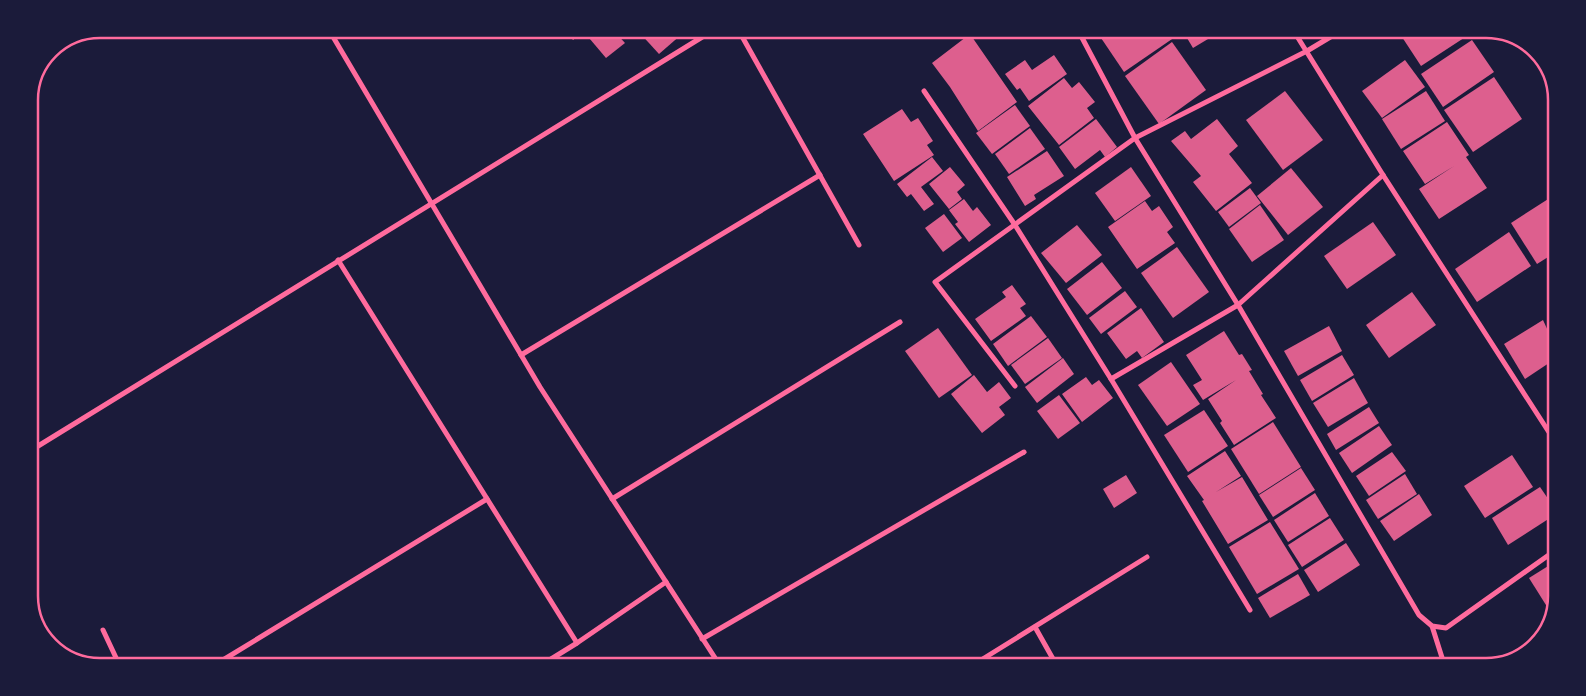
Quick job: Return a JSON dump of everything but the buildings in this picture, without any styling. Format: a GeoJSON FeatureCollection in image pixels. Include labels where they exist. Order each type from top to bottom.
{"type":"FeatureCollection","features":[{"type":"Feature","properties":{"kind":"street"},"geometry":{"type":"LineString","coordinates":[[334,38],[521,355],[715,658]]}},
{"type":"Feature","properties":{"kind":"street"},"geometry":{"type":"LineString","coordinates":[[38,446],[701,38]]}},
{"type":"Feature","properties":{"kind":"street"},"geometry":{"type":"LineString","coordinates":[[743,38],[859,246]]}},
{"type":"Feature","properties":{"kind":"street"},"geometry":{"type":"LineString","coordinates":[[1082,38],[1135,138],[1238,305],[1419,615],[1432,626],[1446,628],[1548,556]]}},
{"type":"Feature","properties":{"kind":"street"},"geometry":{"type":"LineString","coordinates":[[1298,38],[1383,175],[1548,431]]}},
{"type":"Feature","properties":{"kind":"street"},"geometry":{"type":"LineString","coordinates":[[1015,386],[935,282],[1135,138],[1307,51],[1329,38]]}},
{"type":"Feature","properties":{"kind":"street"},"geometry":{"type":"LineString","coordinates":[[924,92],[1015,225],[1111,379],[1250,610]]}},
{"type":"Feature","properties":{"kind":"street"},"geometry":{"type":"LineString","coordinates":[[521,355],[820,175]]}},
{"type":"Feature","properties":{"kind":"street"},"geometry":{"type":"LineString","coordinates":[[1111,379],[1238,305],[1383,175]]}},
{"type":"Feature","properties":{"kind":"street"},"geometry":{"type":"LineString","coordinates":[[338,260],[577,643]]}},
{"type":"Feature","properties":{"kind":"street"},"geometry":{"type":"LineString","coordinates":[[612,499],[900,322]]}},
{"type":"Feature","properties":{"kind":"street"},"geometry":{"type":"LineString","coordinates":[[702,639],[1024,452]]}},
{"type":"Feature","properties":{"kind":"street"},"geometry":{"type":"LineString","coordinates":[[225,658],[487,499]]}},
{"type":"Feature","properties":{"kind":"street"},"geometry":{"type":"LineString","coordinates":[[984,658],[1147,557]]}},
{"type":"Feature","properties":{"kind":"street"},"geometry":{"type":"LineString","coordinates":[[553,658],[666,582]]}},
{"type":"Feature","properties":{"kind":"street"},"geometry":{"type":"LineString","coordinates":[[1432,626],[1442,658]]}},
{"type":"Feature","properties":{"kind":"street"},"geometry":{"type":"LineString","coordinates":[[1034,627],[1053,658]]}},
{"type":"Feature","properties":{"kind":"street"},"geometry":{"type":"LineString","coordinates":[[103,630],[116,658]]}}]}
